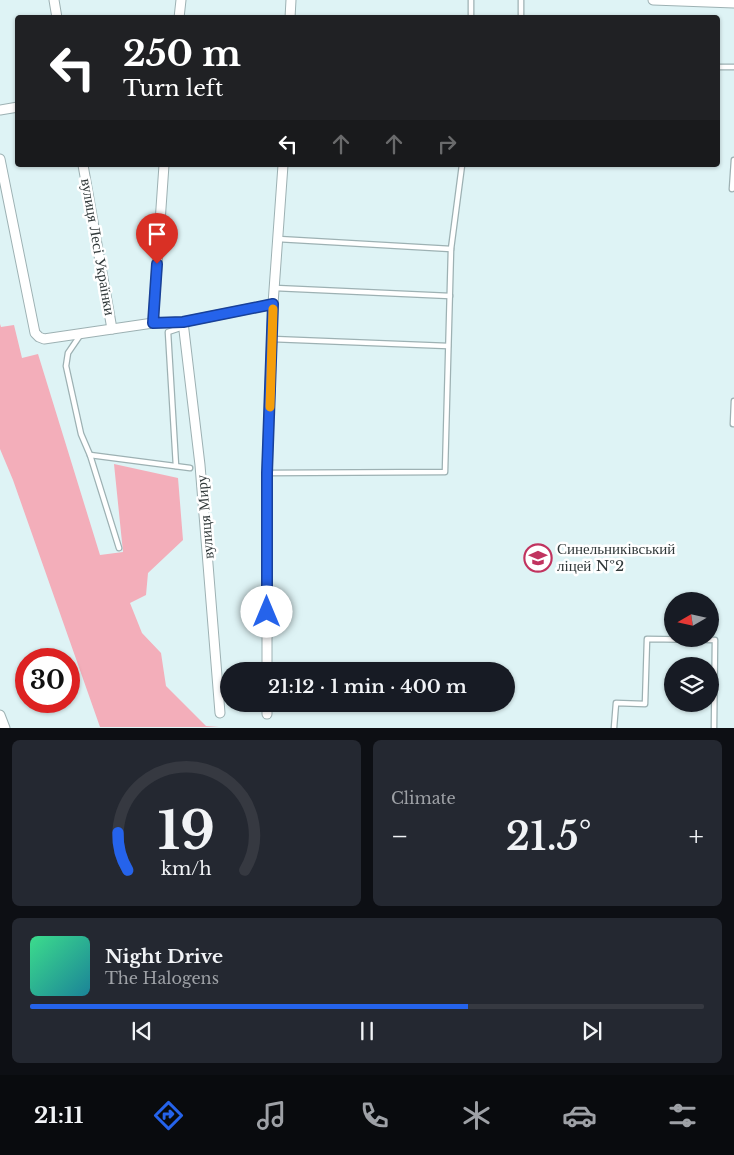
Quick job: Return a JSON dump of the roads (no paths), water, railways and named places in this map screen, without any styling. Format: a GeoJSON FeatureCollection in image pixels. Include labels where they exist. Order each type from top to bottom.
{"type":"FeatureCollection","features":[{"type":"Feature","properties":{"kind":"street"},"geometry":{"type":"LineString","coordinates":[[54,0],[56,15]]}},
{"type":"Feature","properties":{"kind":"street"},"geometry":{"type":"LineString","coordinates":[[179,15],[180,0]]}},
{"type":"Feature","properties":{"kind":"street"},"geometry":{"type":"LineString","coordinates":[[290,15],[291,0]]}},
{"type":"Feature","properties":{"kind":"street"},"geometry":{"type":"LineString","coordinates":[[653,0],[734,3]]}},
{"type":"Feature","properties":{"kind":"street"},"geometry":{"type":"LineString","coordinates":[[0,110],[15,108]]}},
{"type":"Feature","properties":{"kind":"street"},"geometry":{"type":"LineString","coordinates":[[0,159],[35,333],[39,337],[44,339],[153,323],[183,324],[273,304]]}},
{"type":"Feature","properties":{"kind":"street","name":"вулиця Лесі Українки"},"geometry":{"type":"LineString","coordinates":[[83,167],[112,329]]}},
{"type":"Feature","properties":{"kind":"street"},"geometry":{"type":"LineString","coordinates":[[153,323],[164,167]]}},
{"type":"Feature","properties":{"kind":"street"},"geometry":{"type":"LineString","coordinates":[[267,662],[267,473],[273,304],[283,167]]}},
{"type":"Feature","properties":{"kind":"street","name":"вулиця Миру"},"geometry":{"type":"LineString","coordinates":[[183,324],[200,465],[220,714]]}},
{"type":"Feature","properties":{"kind":"street"},"geometry":{"type":"LineString","coordinates":[[0,715],[4,728]]}},
{"type":"Feature","properties":{"kind":"lane"},"geometry":{"type":"LineString","coordinates":[[471,0],[471,15]]}},
{"type":"Feature","properties":{"kind":"lane"},"geometry":{"type":"LineString","coordinates":[[520,15],[522,0]]}},
{"type":"Feature","properties":{"kind":"lane"},"geometry":{"type":"LineString","coordinates":[[720,67],[734,68]]}},
{"type":"Feature","properties":{"kind":"lane"},"geometry":{"type":"LineString","coordinates":[[732,189],[734,160]]}},
{"type":"Feature","properties":{"kind":"lane"},"geometry":{"type":"LineString","coordinates":[[267,473],[445,472],[451,249],[462,167]]}},
{"type":"Feature","properties":{"kind":"lane"},"geometry":{"type":"LineString","coordinates":[[278,239],[451,249]]}},
{"type":"Feature","properties":{"kind":"lane"},"geometry":{"type":"LineString","coordinates":[[275,288],[450,296]]}},
{"type":"Feature","properties":{"kind":"lane"},"geometry":{"type":"LineString","coordinates":[[176,466],[168,332],[183,324]]}},
{"type":"Feature","properties":{"kind":"lane"},"geometry":{"type":"LineString","coordinates":[[82,333],[68,353],[66,366],[81,434],[90,454],[119,548]]}},
{"type":"Feature","properties":{"kind":"lane"},"geometry":{"type":"LineString","coordinates":[[272,339],[448,346]]}},
{"type":"Feature","properties":{"kind":"lane"},"geometry":{"type":"LineString","coordinates":[[734,402],[734,424]]}},
{"type":"Feature","properties":{"kind":"lane"},"geometry":{"type":"LineString","coordinates":[[90,454],[190,468]]}},
{"type":"Feature","properties":{"kind":"lane"},"geometry":{"type":"LineString","coordinates":[[614,728],[616,703],[645,704],[647,639],[715,640],[714,728]]}},
{"type":"Feature","properties":{"kind":"place","name":"Синельниківський ліцей №2"},"geometry":{"type":"Point","coordinates":[538,558]}}]}
